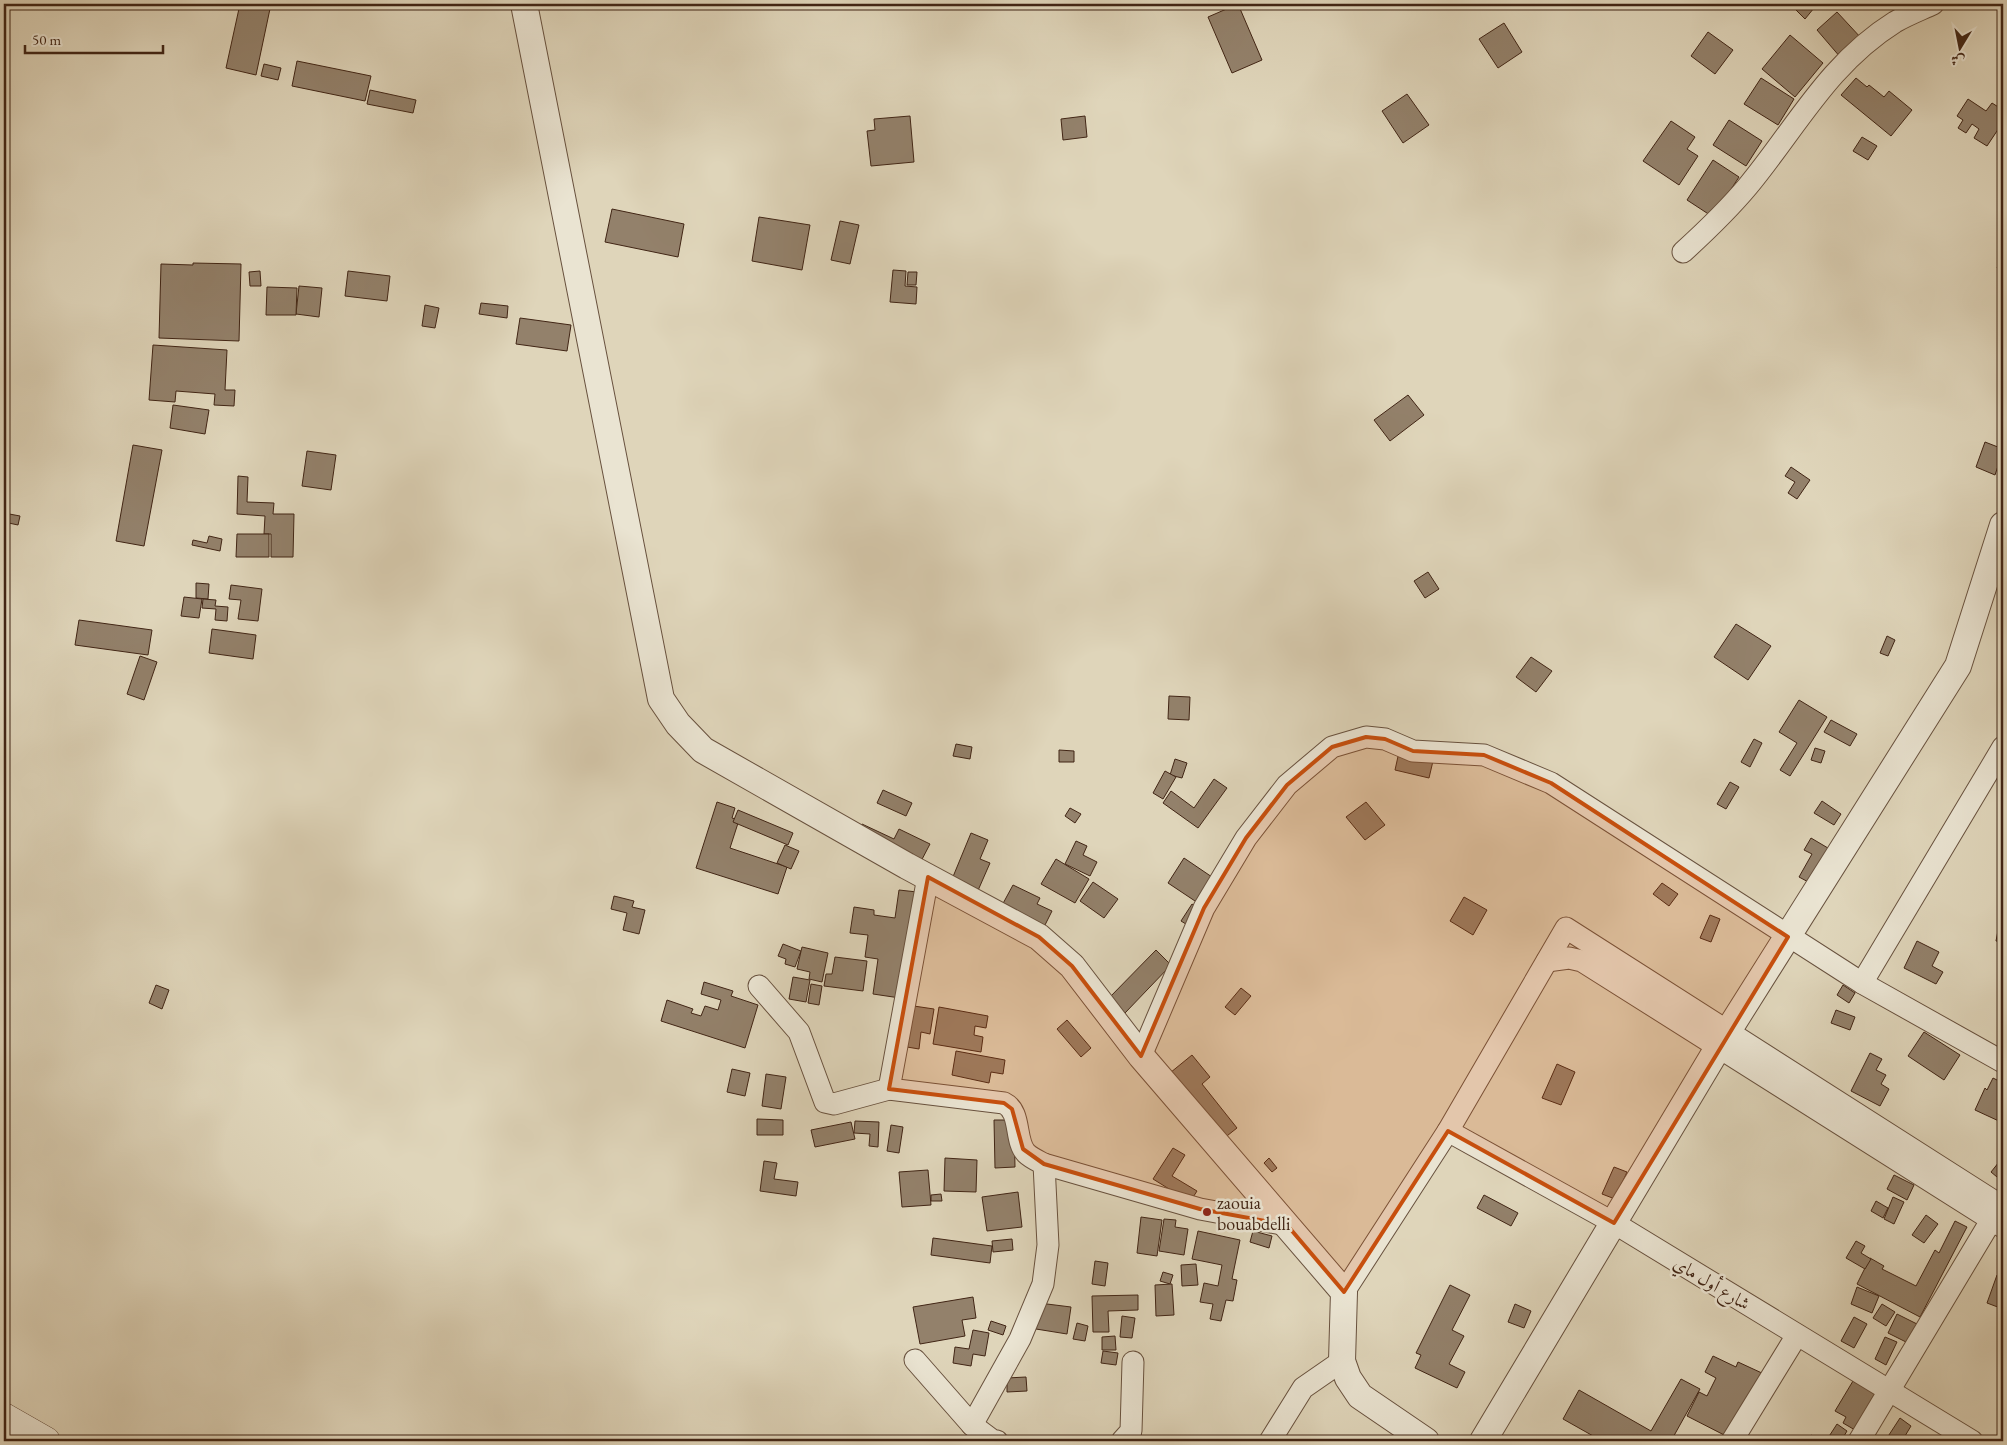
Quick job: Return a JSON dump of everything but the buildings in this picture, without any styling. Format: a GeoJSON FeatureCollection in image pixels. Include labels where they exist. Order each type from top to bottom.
{"type":"FeatureCollection","features":[{"type":"Feature","properties":{"kind":"main road"},"geometry":{"type":"LineString","coordinates":[[4,1417],[46,1441]]}},
{"type":"Feature","properties":{"kind":"street"},"geometry":{"type":"LineString","coordinates":[[524,4],[661,699],[678,724],[703,750],[928,877],[1039,937],[1072,966],[1142,1056],[1344,1292]]}},
{"type":"Feature","properties":{"kind":"street"},"geometry":{"type":"LineString","coordinates":[[1683,252],[1724,213],[1748,186],[1817,92],[1846,61],[1896,21],[1933,4]]}},
{"type":"Feature","properties":{"kind":"street"},"geometry":{"type":"LineString","coordinates":[[1484,1441],[1724,1039],[1958,666],[2003,525]]}},
{"type":"Feature","properties":{"kind":"street"},"geometry":{"type":"LineString","coordinates":[[1142,1056],[1204,908],[1246,838],[1287,785],[1332,747],[1366,737],[1385,739],[1413,751],[1484,755],[1551,784],[1862,983],[2003,1062]]}},
{"type":"Feature","properties":{"kind":"street"},"geometry":{"type":"LineString","coordinates":[[1862,983],[2003,747]]}},
{"type":"Feature","properties":{"kind":"street"},"geometry":{"type":"LineString","coordinates":[[889,1089],[928,877]]}},
{"type":"Feature","properties":{"kind":"street"},"geometry":{"type":"LineString","coordinates":[[1426,1441],[1360,1396],[1348,1378],[1342,1361],[1344,1292],[1448,1131],[1566,928],[1724,1039],[1999,1218],[1859,1441]]}},
{"type":"Feature","properties":{"kind":"street"},"geometry":{"type":"LineString","coordinates":[[1547,961],[1569,958],[1582,961],[1724,1039]]}},
{"type":"Feature","properties":{"kind":"street"},"geometry":{"type":"LineString","coordinates":[[759,986],[798,1032],[825,1102],[834,1104],[889,1089],[1004,1103],[1012,1109],[1023,1149],[1027,1155],[1044,1164],[1200,1209],[1287,1225]]}},
{"type":"Feature","properties":{"kind":"street","name":"شارع أول ماي"},"geometry":{"type":"LineString","coordinates":[[1448,1131],[1614,1223],[1972,1441]]}},
{"type":"Feature","properties":{"kind":"street"},"geometry":{"type":"LineString","coordinates":[[972,1424],[1020,1339],[1043,1284],[1048,1245],[1044,1164]]}},
{"type":"Feature","properties":{"kind":"street"},"geometry":{"type":"LineString","coordinates":[[1732,1441],[1797,1335]]}},
{"type":"Feature","properties":{"kind":"street"},"geometry":{"type":"LineString","coordinates":[[915,1360],[972,1424],[992,1440],[997,1441]]}},
{"type":"Feature","properties":{"kind":"street"},"geometry":{"type":"LineString","coordinates":[[1270,1441],[1302,1388],[1342,1361]]}},
{"type":"Feature","properties":{"kind":"street"},"geometry":{"type":"LineString","coordinates":[[1122,1441],[1131,1431],[1133,1362]]}},
{"type":"Feature","properties":{"kind":"highlighted area"},"geometry":{"type":"Polygon","coordinates":[[[1366,737],[1385,739],[1413,751],[1484,755],[1551,783],[1788,937],[1614,1223],[1448,1131],[1344,1292],[1287,1225],[1200,1209],[1044,1164],[1023,1149],[1012,1109],[1004,1103],[889,1089],[928,877],[1039,937],[1072,966],[1141,1056],[1204,908],[1246,838],[1287,785],[1332,747],[1366,737]]]}},
{"type":"Feature","properties":{"kind":"place","name":"zaouia bouabdelli"},"geometry":{"type":"Point","coordinates":[1207,1212]}}]}
